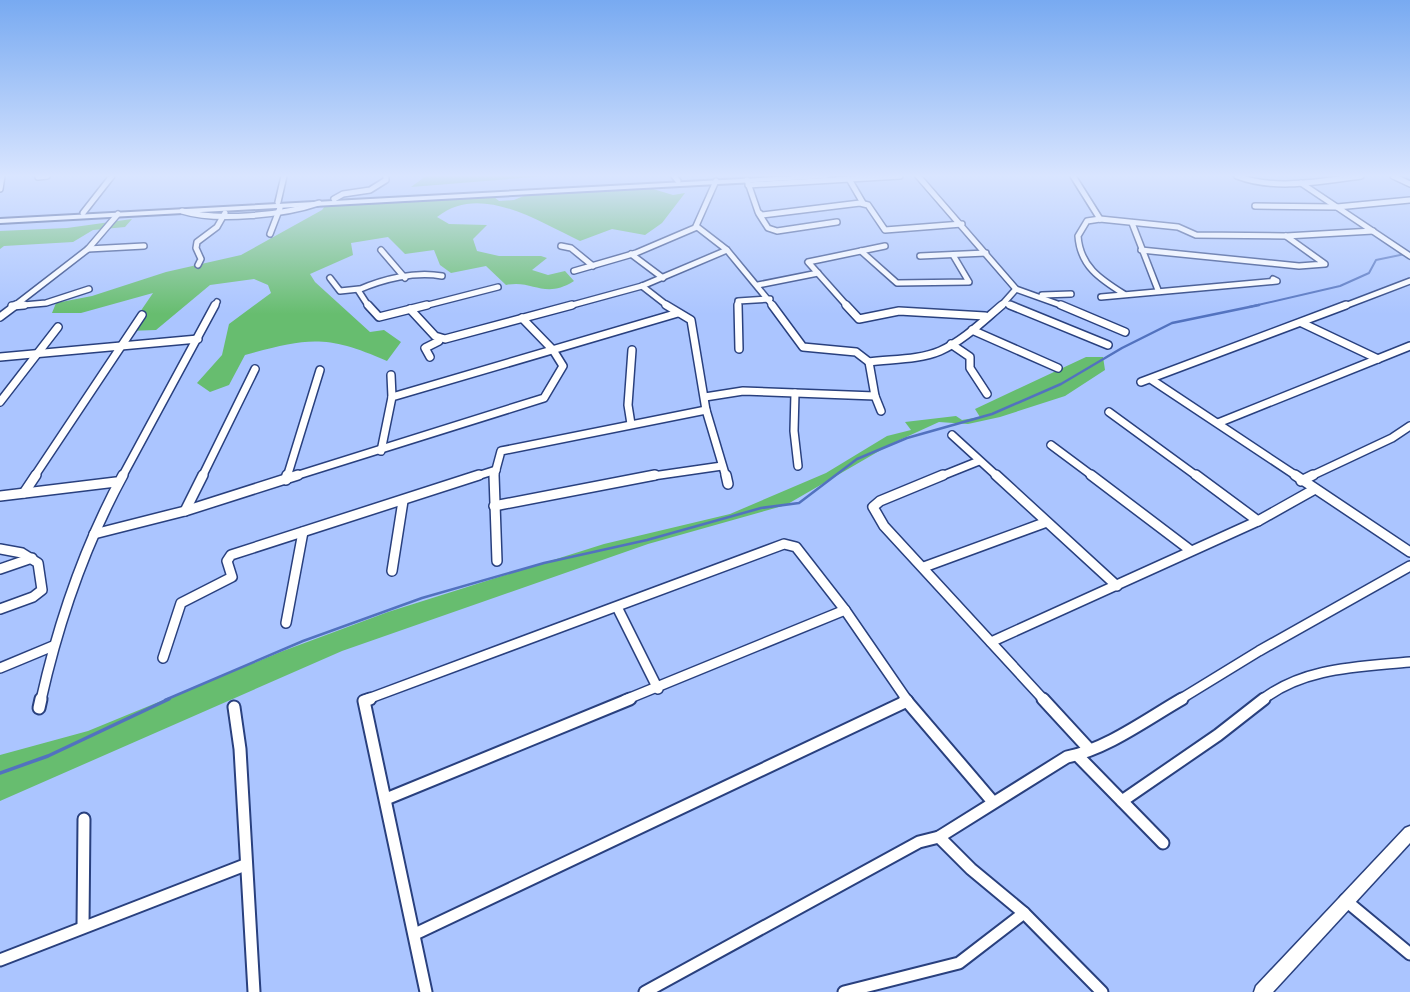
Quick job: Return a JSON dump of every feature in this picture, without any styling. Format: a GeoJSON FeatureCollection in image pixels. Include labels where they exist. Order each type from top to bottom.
{"type":"FeatureCollection","features":[{"type":"Feature","properties":{"kind":"street"},"geometry":{"type":"LineString","coordinates":[[0,317],[88,249],[111,222]]}},
{"type":"Feature","properties":{"kind":"street"},"geometry":{"type":"LineString","coordinates":[[198,265],[201,259],[196,248],[197,242],[219,222]]}},
{"type":"Feature","properties":{"kind":"street"},"geometry":{"type":"LineString","coordinates":[[270,234],[274,222]]}},
{"type":"Feature","properties":{"kind":"street"},"geometry":{"type":"LineString","coordinates":[[574,271],[631,254],[697,227],[699,222]]}},
{"type":"Feature","properties":{"kind":"street"},"geometry":{"type":"LineString","coordinates":[[764,222],[768,228],[775,231],[834,222]]}},
{"type":"Feature","properties":{"kind":"street"},"geometry":{"type":"LineString","coordinates":[[879,222],[884,230],[962,224],[1016,289],[1125,332]]}},
{"type":"Feature","properties":{"kind":"street"},"geometry":{"type":"LineString","coordinates":[[1086,222],[1079,230],[1078,240],[1083,262],[1091,272],[1124,294]]}},
{"type":"Feature","properties":{"kind":"street"},"geometry":{"type":"LineString","coordinates":[[1126,222],[1184,228],[1196,235],[1286,236],[1373,231]]}},
{"type":"Feature","properties":{"kind":"street"},"geometry":{"type":"LineString","coordinates":[[1360,222],[1407,254]]}},
{"type":"Feature","properties":{"kind":"street"},"geometry":{"type":"LineString","coordinates":[[1132,223],[1158,290]]}},
{"type":"Feature","properties":{"kind":"street"},"geometry":{"type":"LineString","coordinates":[[697,227],[727,250],[758,285],[803,347],[856,352],[869,362],[875,396],[881,411]]}},
{"type":"Feature","properties":{"kind":"street"},"geometry":{"type":"LineString","coordinates":[[1141,250],[1299,266],[1325,264],[1286,236]]}},
{"type":"Feature","properties":{"kind":"street"},"geometry":{"type":"LineString","coordinates":[[88,249],[144,246]]}},
{"type":"Feature","properties":{"kind":"street"},"geometry":{"type":"LineString","coordinates":[[561,246],[571,248],[593,266]]}},
{"type":"Feature","properties":{"kind":"street"},"geometry":{"type":"LineString","coordinates":[[885,246],[809,261],[859,319],[899,311],[985,316]]}},
{"type":"Feature","properties":{"kind":"street"},"geometry":{"type":"LineString","coordinates":[[381,250],[405,278]]}},
{"type":"Feature","properties":{"kind":"street"},"geometry":{"type":"LineString","coordinates":[[430,357],[425,348],[439,341],[439,338],[642,286],[727,250]]}},
{"type":"Feature","properties":{"kind":"street"},"geometry":{"type":"LineString","coordinates":[[861,251],[897,283],[968,282],[970,280],[953,256]]}},
{"type":"Feature","properties":{"kind":"street"},"geometry":{"type":"LineString","coordinates":[[920,256],[986,253]]}},
{"type":"Feature","properties":{"kind":"street"},"geometry":{"type":"LineString","coordinates":[[631,254],[663,278]]}},
{"type":"Feature","properties":{"kind":"street"},"geometry":{"type":"LineString","coordinates":[[330,278],[340,291],[434,273],[442,276]]}},
{"type":"Feature","properties":{"kind":"street"},"geometry":{"type":"LineString","coordinates":[[758,285],[818,274]]}},
{"type":"Feature","properties":{"kind":"street"},"geometry":{"type":"LineString","coordinates":[[1101,297],[1277,281],[1273,279]]}},
{"type":"Feature","properties":{"kind":"street"},"geometry":{"type":"LineString","coordinates":[[1141,382],[1410,281]]}},
{"type":"Feature","properties":{"kind":"street"},"geometry":{"type":"LineString","coordinates":[[642,286],[691,320],[706,411],[719,446],[728,484]]}},
{"type":"Feature","properties":{"kind":"street"},"geometry":{"type":"LineString","coordinates":[[359,289],[377,317],[498,287]]}},
{"type":"Feature","properties":{"kind":"street"},"geometry":{"type":"LineString","coordinates":[[12,306],[46,303],[89,289]]}},
{"type":"Feature","properties":{"kind":"street"},"geometry":{"type":"LineString","coordinates":[[869,362],[922,356],[951,344],[1005,303],[1016,289]]}},
{"type":"Feature","properties":{"kind":"street"},"geometry":{"type":"LineString","coordinates":[[1039,296],[1071,294]]}},
{"type":"Feature","properties":{"kind":"street"},"geometry":{"type":"LineString","coordinates":[[739,349],[738,301],[770,299]]}},
{"type":"Feature","properties":{"kind":"street"},"geometry":{"type":"LineString","coordinates":[[39,708],[53,646],[116,482],[217,302]]}},
{"type":"Feature","properties":{"kind":"street"},"geometry":{"type":"LineString","coordinates":[[1005,303],[1108,345]]}},
{"type":"Feature","properties":{"kind":"street"},"geometry":{"type":"LineString","coordinates":[[410,309],[439,338]]}},
{"type":"Feature","properties":{"kind":"street"},"geometry":{"type":"LineString","coordinates":[[392,397],[678,313]]}},
{"type":"Feature","properties":{"kind":"street"},"geometry":{"type":"LineString","coordinates":[[24,493],[118,346],[142,315]]}},
{"type":"Feature","properties":{"kind":"street"},"geometry":{"type":"LineString","coordinates":[[94,534],[185,511],[546,397],[563,367],[553,350],[522,318]]}},
{"type":"Feature","properties":{"kind":"street"},"geometry":{"type":"LineString","coordinates":[[1302,323],[1378,359]]}},
{"type":"Feature","properties":{"kind":"street"},"geometry":{"type":"LineString","coordinates":[[0,401],[58,327]]}},
{"type":"Feature","properties":{"kind":"street"},"geometry":{"type":"LineString","coordinates":[[972,330],[1058,368]]}},
{"type":"Feature","properties":{"kind":"street"},"geometry":{"type":"LineString","coordinates":[[0,357],[198,339]]}},
{"type":"Feature","properties":{"kind":"street"},"geometry":{"type":"LineString","coordinates":[[951,344],[970,357],[970,368],[988,394]]}},
{"type":"Feature","properties":{"kind":"street"},"geometry":{"type":"LineString","coordinates":[[1218,423],[1410,346]]}},
{"type":"Feature","properties":{"kind":"street"},"geometry":{"type":"LineString","coordinates":[[631,424],[628,405],[632,349]]}},
{"type":"Feature","properties":{"kind":"street"},"geometry":{"type":"LineString","coordinates":[[185,511],[255,369]]}},
{"type":"Feature","properties":{"kind":"street"},"geometry":{"type":"LineString","coordinates":[[286,480],[320,370]]}},
{"type":"Feature","properties":{"kind":"street"},"geometry":{"type":"LineString","coordinates":[[381,451],[392,397],[391,375]]}},
{"type":"Feature","properties":{"kind":"street"},"geometry":{"type":"LineString","coordinates":[[1152,380],[1410,552]]}},
{"type":"Feature","properties":{"kind":"street"},"geometry":{"type":"LineString","coordinates":[[705,397],[743,390],[875,396]]}},
{"type":"Feature","properties":{"kind":"street"},"geometry":{"type":"LineString","coordinates":[[795,393],[794,430],[798,466]]}},
{"type":"Feature","properties":{"kind":"street"},"geometry":{"type":"LineString","coordinates":[[497,561],[494,506],[499,453],[506,449],[706,411]]}},
{"type":"Feature","properties":{"kind":"street"},"geometry":{"type":"LineString","coordinates":[[1110,412],[1258,521]]}},
{"type":"Feature","properties":{"kind":"street"},"geometry":{"type":"LineString","coordinates":[[1301,481],[1392,438],[1410,426]]}},
{"type":"Feature","properties":{"kind":"street"},"geometry":{"type":"LineString","coordinates":[[952,435],[1044,523],[1117,586]]}},
{"type":"Feature","properties":{"kind":"street"},"geometry":{"type":"LineString","coordinates":[[1051,445],[1190,550]]}},
{"type":"Feature","properties":{"kind":"street"},"geometry":{"type":"LineString","coordinates":[[979,461],[873,506],[884,526],[925,567],[1090,749]]}},
{"type":"Feature","properties":{"kind":"street"},"geometry":{"type":"LineString","coordinates":[[494,506],[689,469],[722,466]]}},
{"type":"Feature","properties":{"kind":"street"},"geometry":{"type":"LineString","coordinates":[[163,658],[180,603],[232,577],[227,561],[231,555],[496,470]]}},
{"type":"Feature","properties":{"kind":"street"},"geometry":{"type":"LineString","coordinates":[[0,496],[116,482]]}},
{"type":"Feature","properties":{"kind":"street"},"geometry":{"type":"LineString","coordinates":[[991,642],[1258,521],[1315,489]]}},
{"type":"Feature","properties":{"kind":"street"},"geometry":{"type":"LineString","coordinates":[[392,571],[403,501]]}},
{"type":"Feature","properties":{"kind":"street"},"geometry":{"type":"LineString","coordinates":[[925,567],[1044,523]]}},
{"type":"Feature","properties":{"kind":"street"},"geometry":{"type":"LineString","coordinates":[[286,623],[303,532]]}},
{"type":"Feature","properties":{"kind":"street"},"geometry":{"type":"LineString","coordinates":[[426,992],[364,701],[784,544],[796,547],[845,610],[907,701],[993,802]]}},
{"type":"Feature","properties":{"kind":"street"},"geometry":{"type":"LineString","coordinates":[[0,550],[32,558],[38,564],[42,590],[33,597],[0,609]]}},
{"type":"Feature","properties":{"kind":"street"},"geometry":{"type":"LineString","coordinates":[[0,569],[32,558]]}},
{"type":"Feature","properties":{"kind":"street"},"geometry":{"type":"LineString","coordinates":[[645,992],[919,842],[939,837],[1067,757],[1077,755],[1135,726],[1259,651],[1410,566]]}},
{"type":"Feature","properties":{"kind":"street"},"geometry":{"type":"LineString","coordinates":[[617,607],[658,689]]}},
{"type":"Feature","properties":{"kind":"street"},"geometry":{"type":"LineString","coordinates":[[386,799],[845,610]]}},
{"type":"Feature","properties":{"kind":"street"},"geometry":{"type":"LineString","coordinates":[[0,668],[53,646]]}},
{"type":"Feature","properties":{"kind":"street"},"geometry":{"type":"LineString","coordinates":[[1122,801],[1218,735],[1270,694],[1297,681],[1325,671],[1410,663]]}},
{"type":"Feature","properties":{"kind":"street"},"geometry":{"type":"LineString","coordinates":[[415,934],[907,701]]}},
{"type":"Feature","properties":{"kind":"street"},"geometry":{"type":"LineString","coordinates":[[234,708],[240,749],[254,992]]}},
{"type":"Feature","properties":{"kind":"street"},"geometry":{"type":"LineString","coordinates":[[1077,755],[1163,843]]}},
{"type":"Feature","properties":{"kind":"street"},"geometry":{"type":"LineString","coordinates":[[82,926],[84,819]]}},
{"type":"Feature","properties":{"kind":"street"},"geometry":{"type":"LineString","coordinates":[[1262,992],[1302,951],[1345,900],[1410,834]]}},
{"type":"Feature","properties":{"kind":"street"},"geometry":{"type":"LineString","coordinates":[[939,837],[971,869],[1024,913],[1102,992]]}},
{"type":"Feature","properties":{"kind":"street"},"geometry":{"type":"LineString","coordinates":[[0,960],[245,865]]}},
{"type":"Feature","properties":{"kind":"street"},"geometry":{"type":"LineString","coordinates":[[1345,900],[1410,954]]}},
{"type":"Feature","properties":{"kind":"street"},"geometry":{"type":"LineString","coordinates":[[844,992],[959,962],[1024,913]]}},
{"type":"Feature","properties":{"kind":"green space"},"geometry":{"type":"Polygon","coordinates":[[[129,222],[125,227],[93,230],[73,242],[4,246],[0,249],[0,231],[129,222]]]}},
{"type":"Feature","properties":{"kind":"green space"},"geometry":{"type":"Polygon","coordinates":[[[300,222],[446,222],[487,225],[473,239],[477,251],[499,256],[541,256],[547,258],[532,270],[548,275],[565,271],[574,281],[555,289],[506,285],[486,266],[451,273],[440,265],[434,250],[405,254],[388,237],[351,243],[353,255],[310,274],[315,282],[370,332],[384,330],[401,342],[387,361],[348,346],[301,342],[245,355],[229,385],[210,392],[197,383],[222,355],[229,324],[271,293],[268,285],[254,279],[210,285],[156,330],[127,331],[153,293],[81,313],[52,313],[56,303],[92,296],[166,272],[241,255],[300,222]]]}},
{"type":"Feature","properties":{"kind":"green space"},"geometry":{"type":"Polygon","coordinates":[[[541,222],[663,222],[645,235],[612,229],[580,241],[541,222]]]}},
{"type":"Feature","properties":{"kind":"green space"},"geometry":{"type":"Polygon","coordinates":[[[1086,357],[1103,357],[1105,370],[1065,396],[1000,417],[968,424],[939,422],[893,443],[786,505],[648,544],[342,651],[0,801],[0,755],[88,731],[283,651],[388,612],[604,544],[730,514],[826,473],[887,436],[911,430],[905,422],[956,416],[962,420],[980,417],[975,409],[1086,357]]]}},
{"type":"Feature","properties":{"kind":"waterway"},"geometry":{"type":"LineString","coordinates":[[1249,307],[1340,286],[1369,273],[1376,260],[1410,253]]}},
{"type":"Feature","properties":{"kind":"waterway"},"geometry":{"type":"LineString","coordinates":[[165,700],[303,641],[422,598],[544,563],[647,540],[761,508],[799,503],[857,459],[907,438],[992,414],[1061,384],[1122,348],[1172,323],[1259,305]]}},
{"type":"Feature","properties":{"kind":"waterway"},"geometry":{"type":"LineString","coordinates":[[0,773],[48,756],[169,699]]}}]}
